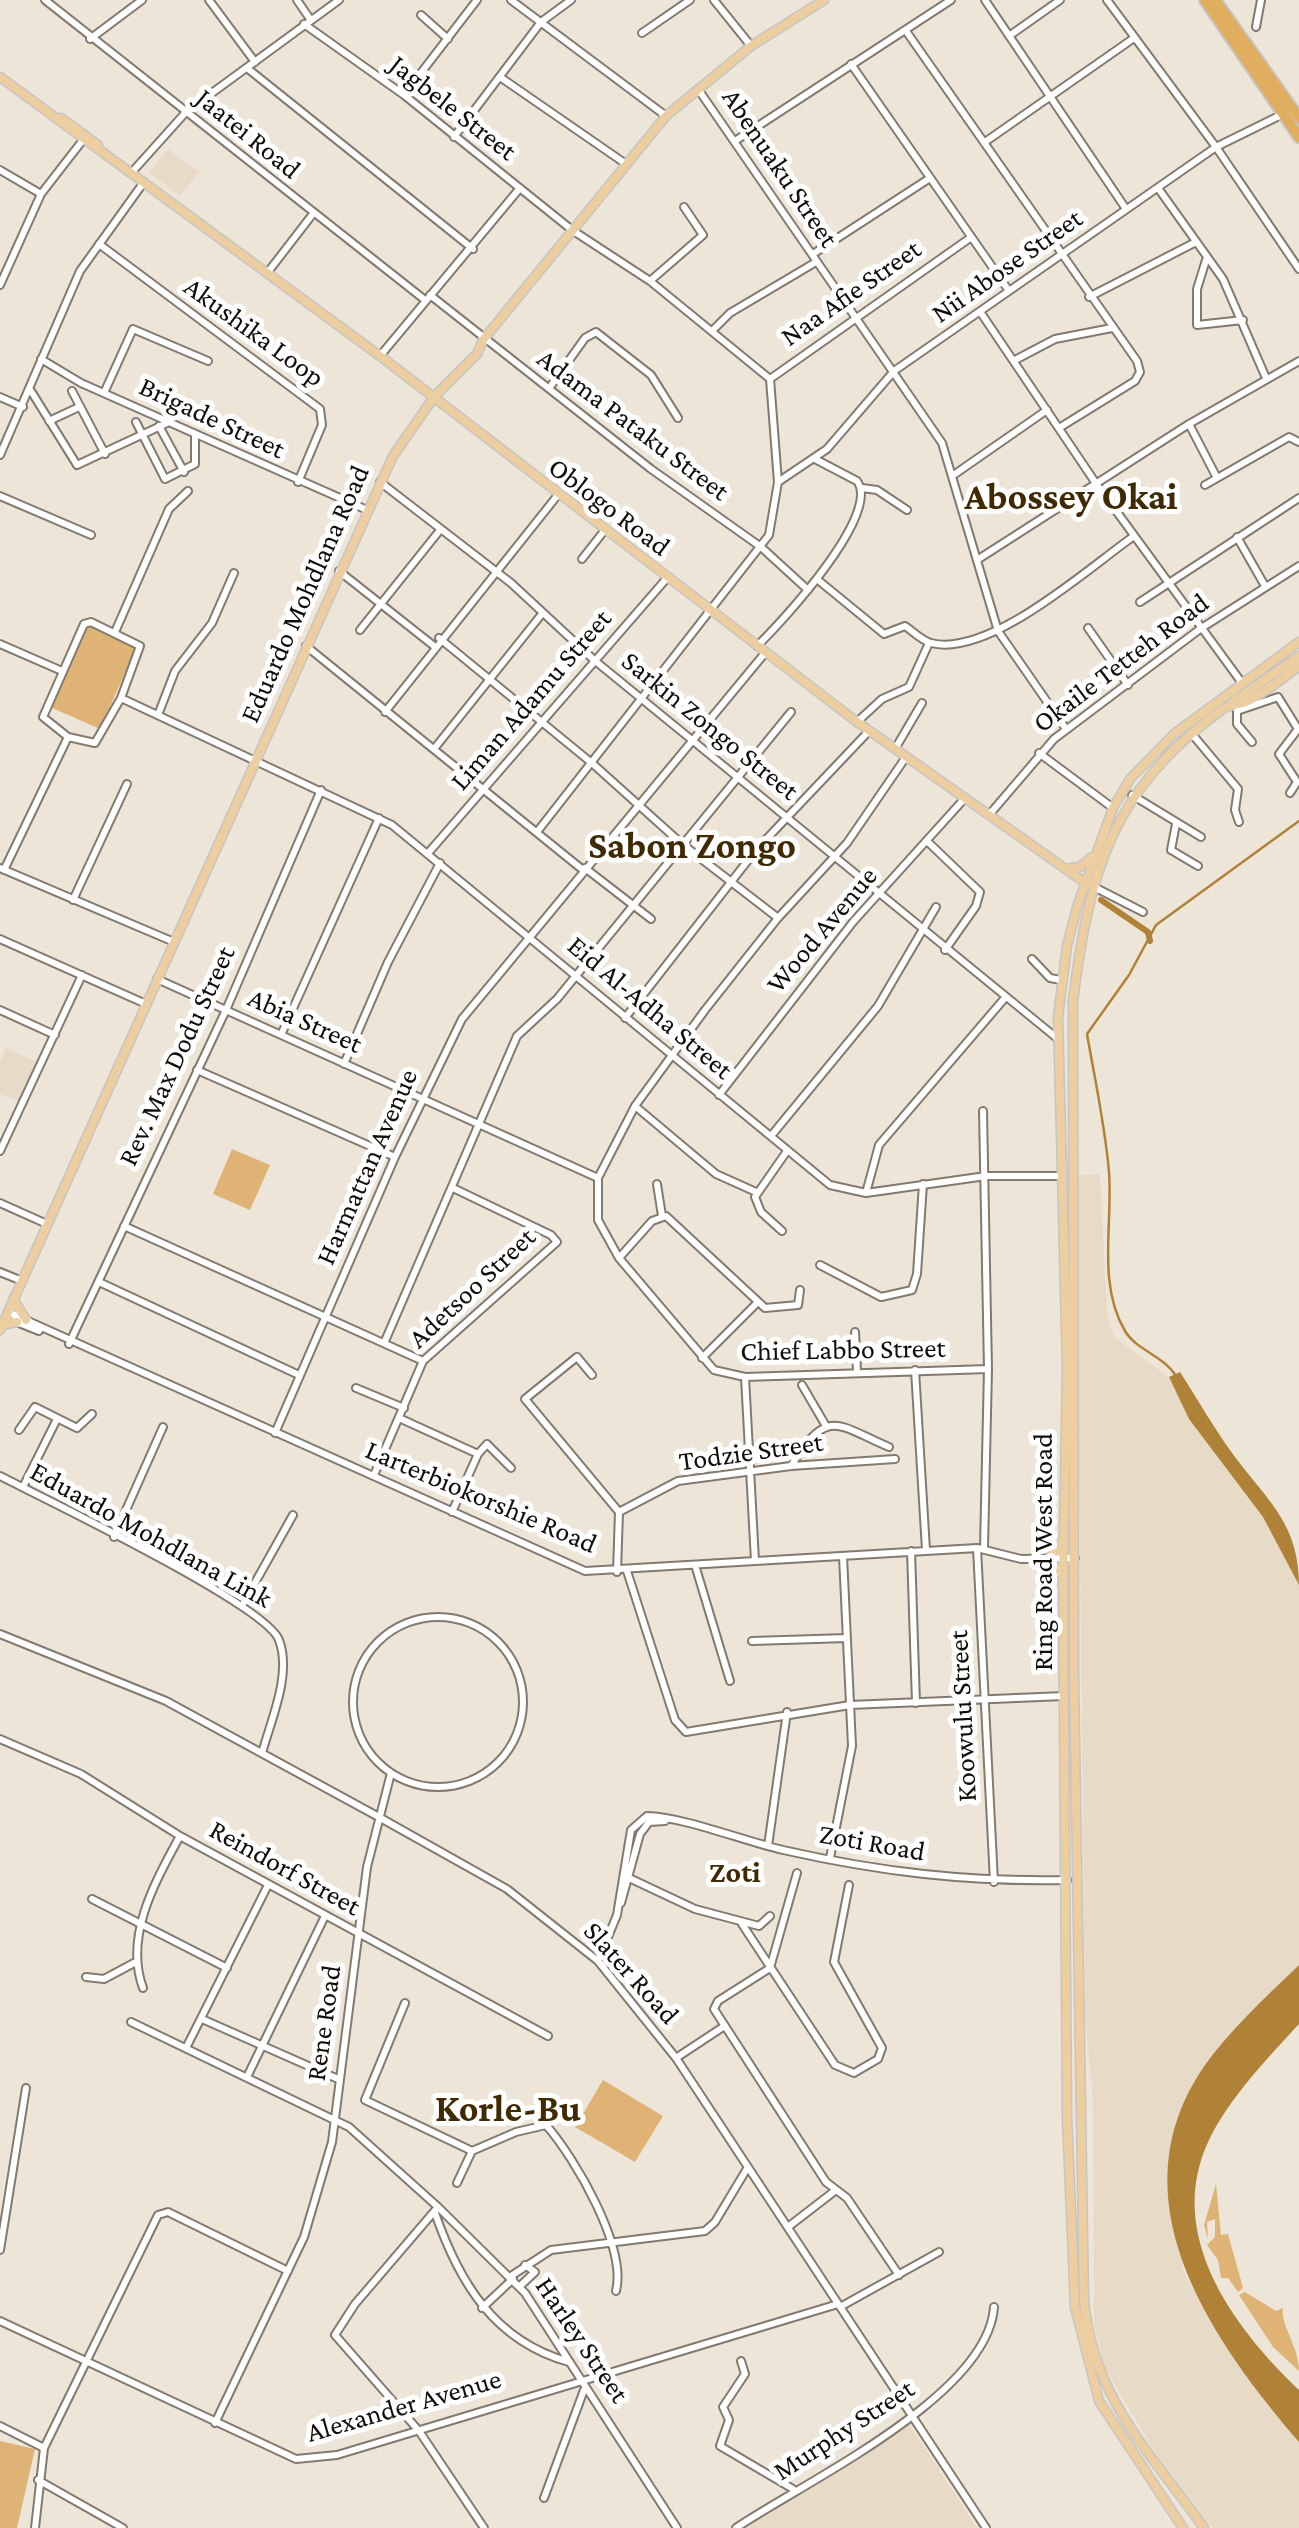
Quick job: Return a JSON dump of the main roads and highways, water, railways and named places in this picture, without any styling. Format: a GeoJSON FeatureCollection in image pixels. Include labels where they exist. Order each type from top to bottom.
{"type":"FeatureCollection","features":[{"type":"Feature","properties":{"kind":"highway"},"geometry":{"type":"LineString","coordinates":[[1205,0],[1299,137]]}},
{"type":"Feature","properties":{"kind":"highway"},"geometry":{"type":"LineString","coordinates":[[1215,0],[1299,118]]}},
{"type":"Feature","properties":{"kind":"main road","name":"Eduardo Mohdlana Road"},"geometry":{"type":"LineString","coordinates":[[4,1321],[378,481],[434,398],[477,354],[483,340],[666,116],[751,46],[824,0]]}},
{"type":"Feature","properties":{"kind":"main road","name":"Oblogo Road"},"geometry":{"type":"LineString","coordinates":[[0,75],[380,356],[557,496],[856,722],[1060,869],[1094,888]]}},
{"type":"Feature","properties":{"kind":"main road","name":"Ring Road West Road"},"geometry":{"type":"LineString","coordinates":[[1239,691],[1299,644]]}},
{"type":"Feature","properties":{"kind":"main road","name":"Ring Road West Road"},"geometry":{"type":"LineString","coordinates":[[1183,2528],[1099,2400],[1074,2308],[1067,2118],[1063,1580],[1069,1559],[1064,1540],[1067,1368],[1058,1016],[1084,882],[1113,808],[1130,779],[1158,748],[1226,695],[1299,656]]}},
{"type":"Feature","properties":{"kind":"main road","name":"Ring Road West Road"},"geometry":{"type":"LineString","coordinates":[[1204,2528],[1124,2425],[1094,2354],[1084,2302],[1075,1620],[1069,1559],[1073,1002],[1094,888],[1132,795],[1192,734],[1224,708],[1247,702],[1299,666]]}},
{"type":"Feature","properties":{"kind":"main road"},"geometry":{"type":"LineString","coordinates":[[1224,708],[1239,691]]}},
{"type":"Feature","properties":{"kind":"main road"},"geometry":{"type":"LineString","coordinates":[[1060,869],[1080,867],[1094,854]]}},
{"type":"Feature","properties":{"kind":"main road"},"geometry":{"type":"LineString","coordinates":[[1060,869],[1075,888],[1077,907]]}},
{"type":"Feature","properties":{"kind":"main road"},"geometry":{"type":"LineString","coordinates":[[1082,945],[1078,933],[1087,894],[1084,882]]}},
{"type":"Feature","properties":{"kind":"main road"},"geometry":{"type":"LineString","coordinates":[[4,1321],[21,1321],[14,1299]]}},
{"type":"Feature","properties":{"kind":"main road"},"geometry":{"type":"LineString","coordinates":[[1063,1580],[1061,1571],[1048,1560],[1064,1540]]}},
{"type":"Feature","properties":{"kind":"main road"},"geometry":{"type":"LineString","coordinates":[[1067,2118],[1084,2116]]}},
{"type":"Feature","properties":{"kind":"waterway"},"geometry":{"type":"LineString","coordinates":[[1176,1376],[1165,1363],[1130,1338],[1116,1313],[1108,1253],[1109,1172],[1087,1034],[1129,975],[1156,925],[1299,821]]}},
{"type":"Feature","properties":{"kind":"waterway"},"geometry":{"type":"LineString","coordinates":[[1101,900],[1148,932],[1150,941]]}},
{"type":"Feature","properties":{"kind":"district","name":"Abossey Okai"},"geometry":{"type":"Point","coordinates":[1071,497]}},
{"type":"Feature","properties":{"kind":"district","name":"Sabon Zongo"},"geometry":{"type":"Point","coordinates":[692,846]}},
{"type":"Feature","properties":{"kind":"district","name":"Zoti"},"geometry":{"type":"Point","coordinates":[735,1873]}},
{"type":"Feature","properties":{"kind":"district","name":"Korle-Bu"},"geometry":{"type":"Point","coordinates":[508,2109]}}]}
